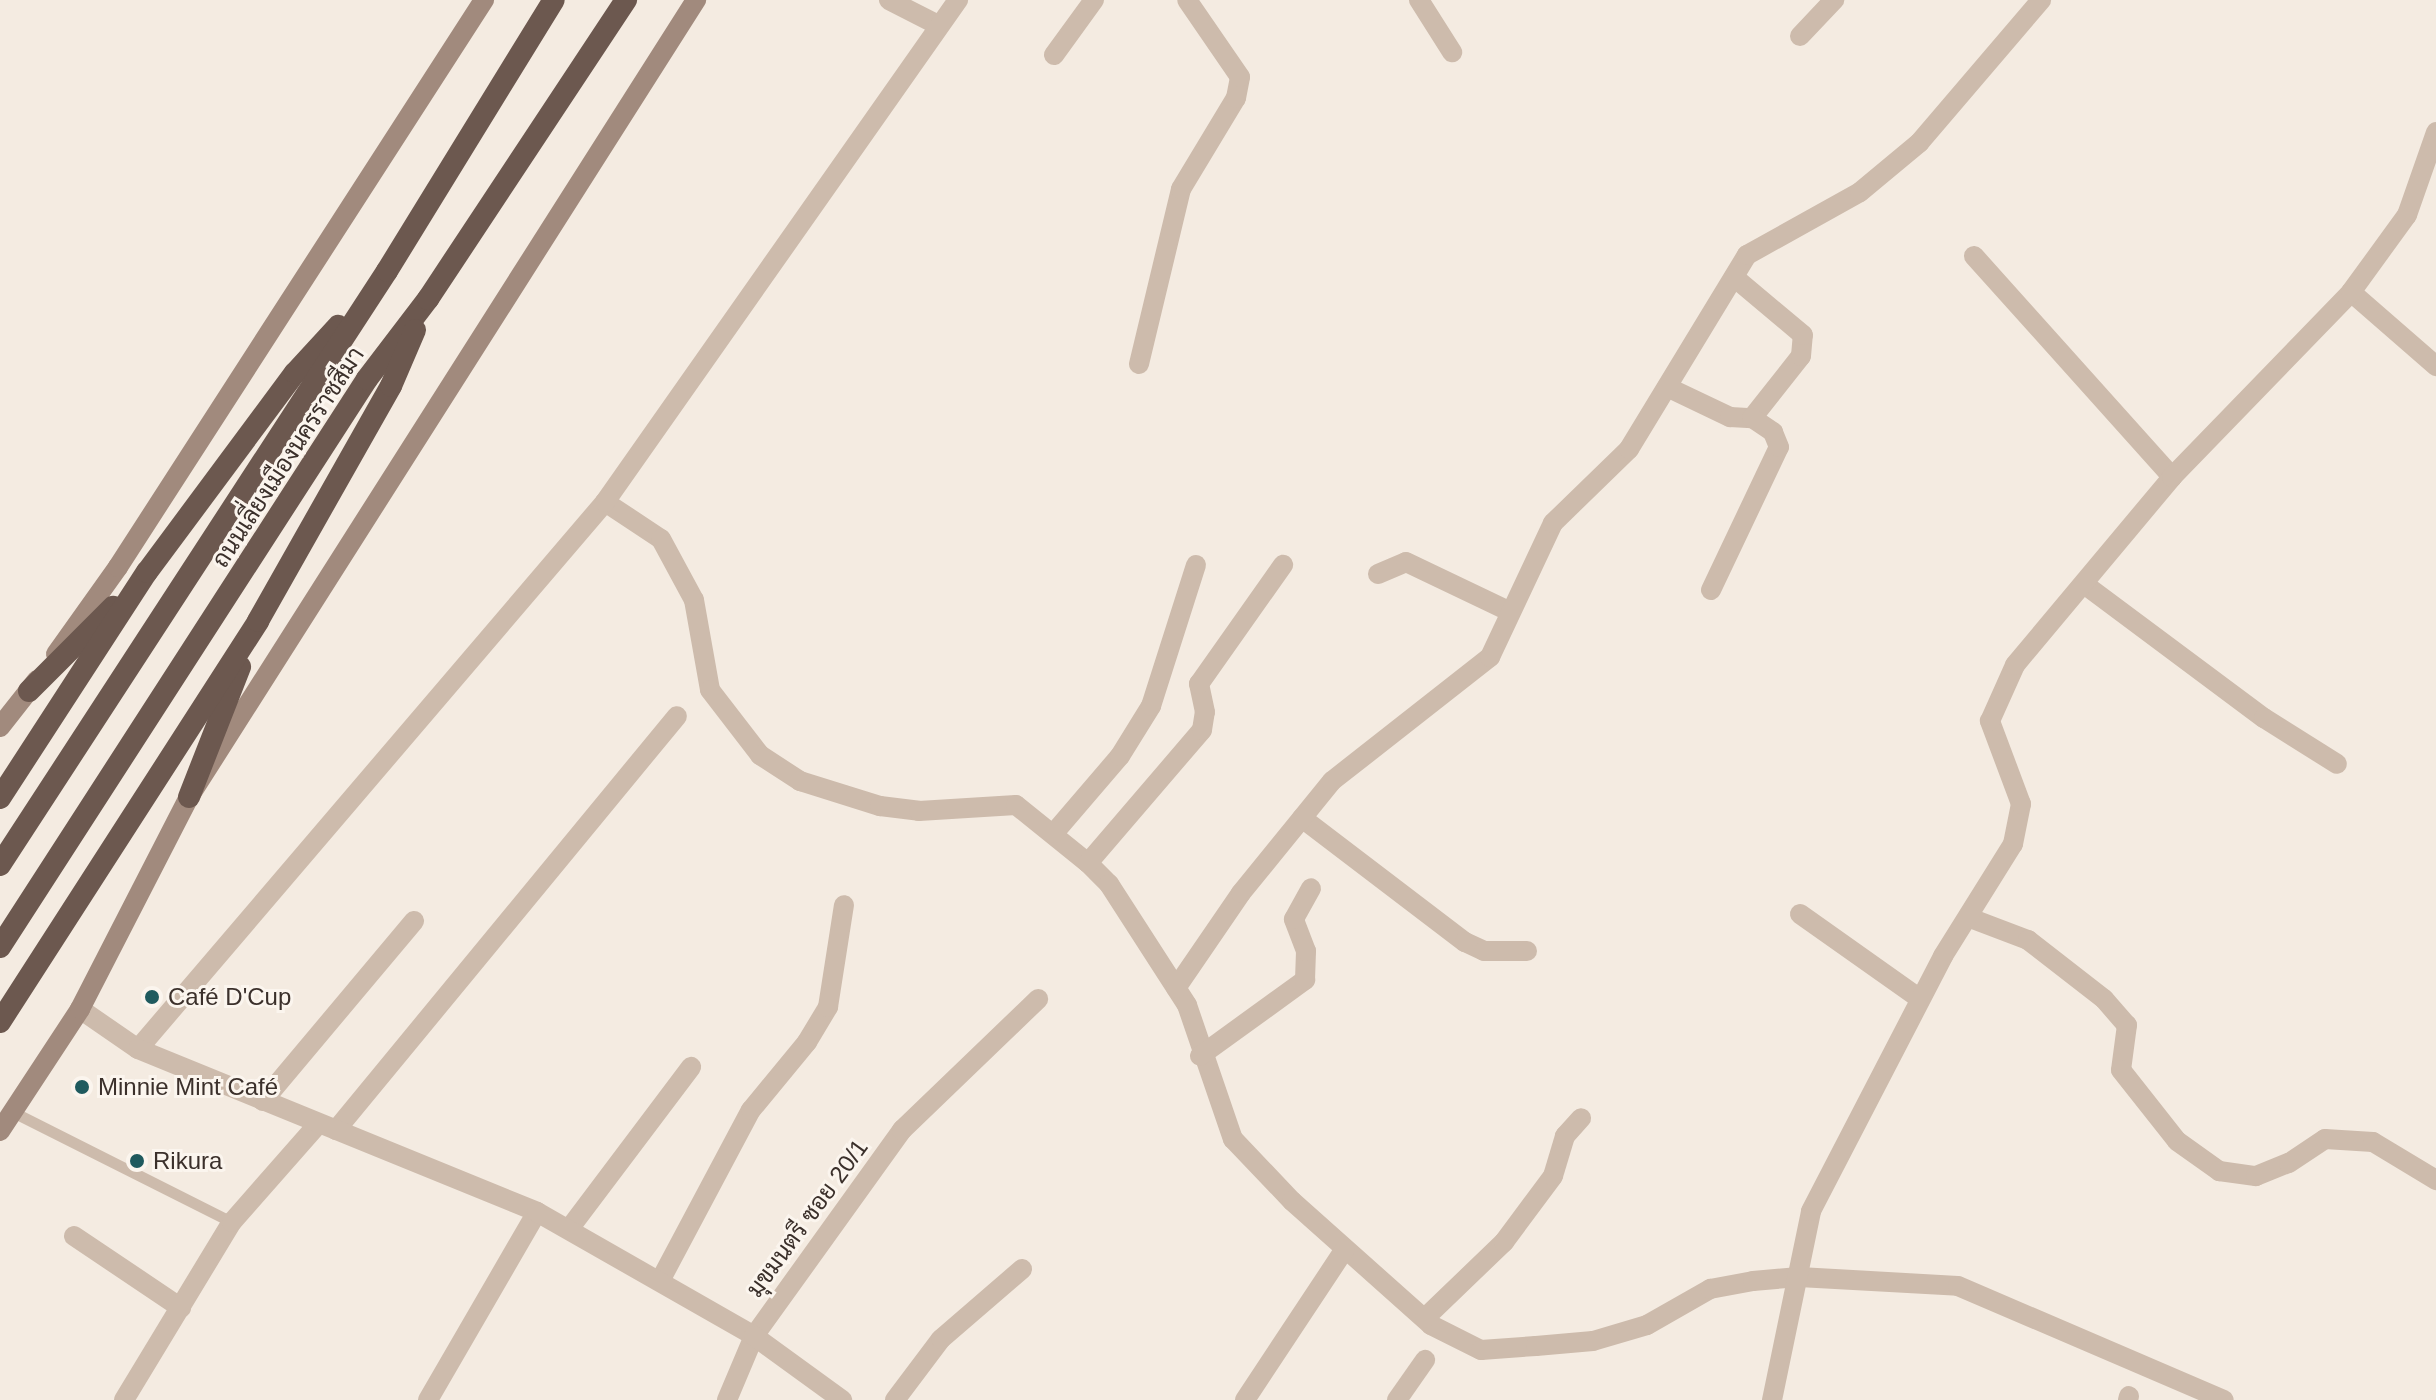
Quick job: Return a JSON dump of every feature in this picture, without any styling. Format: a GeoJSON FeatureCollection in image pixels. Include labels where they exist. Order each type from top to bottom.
{"type":"FeatureCollection","features":[{"type":"Feature","properties":{"kind":"highway"},"geometry":{"type":"LineString","coordinates":[[539,23],[544,0]]}},
{"type":"Feature","properties":{"kind":"highway","name":"ถนนเลี่ยงเมืองนครราชสีมา"},"geometry":{"type":"LineString","coordinates":[[0,865],[387,271],[554,0]]}},
{"type":"Feature","properties":{"kind":"highway","name":"ถนนเลี่ยงเมืองนครราชสีมา"},"geometry":{"type":"LineString","coordinates":[[0,947],[367,379],[428,299],[626,0]]}},
{"type":"Feature","properties":{"kind":"highway"},"geometry":{"type":"LineString","coordinates":[[0,798],[147,572],[295,373],[387,271]]}},
{"type":"Feature","properties":{"kind":"highway"},"geometry":{"type":"LineString","coordinates":[[0,1022],[258,621],[391,386],[428,299]]}},
{"type":"Feature","properties":{"kind":"highway"},"geometry":{"type":"LineString","coordinates":[[29,691],[147,572]]}},
{"type":"Feature","properties":{"kind":"highway"},"geometry":{"type":"LineString","coordinates":[[189,797],[258,621]]}},
{"type":"Feature","properties":{"kind":"main road"},"geometry":{"type":"LineString","coordinates":[[0,727],[118,567],[484,0]]}},
{"type":"Feature","properties":{"kind":"main road"},"geometry":{"type":"LineString","coordinates":[[0,1131],[80,1009],[189,797],[696,0]]}},
{"type":"Feature","properties":{"kind":"street"},"geometry":{"type":"LineString","coordinates":[[889,0],[938,25]]}},
{"type":"Feature","properties":{"kind":"street"},"geometry":{"type":"LineString","coordinates":[[138,1049],[605,502],[958,0]]}},
{"type":"Feature","properties":{"kind":"street"},"geometry":{"type":"LineString","coordinates":[[1054,55],[1094,0]]}},
{"type":"Feature","properties":{"kind":"street"},"geometry":{"type":"LineString","coordinates":[[1139,364],[1181,189],[1236,98],[1240,77],[1187,0]]}},
{"type":"Feature","properties":{"kind":"street"},"geometry":{"type":"LineString","coordinates":[[1419,0],[1452,52]]}},
{"type":"Feature","properties":{"kind":"street"},"geometry":{"type":"LineString","coordinates":[[1800,36],[1834,0]]}},
{"type":"Feature","properties":{"kind":"street"},"geometry":{"type":"LineString","coordinates":[[1176,988],[1241,893],[1332,781],[1476,673],[1490,657],[1553,523],[1629,449],[1747,255],[1860,192],[1919,143],[2041,0]]}},
{"type":"Feature","properties":{"kind":"street"},"geometry":{"type":"LineString","coordinates":[[1772,1400],[1811,1211],[1920,999],[2013,844],[2021,804],[1990,721],[2015,665],[2172,477],[2351,292],[2407,215],[2436,132]]}},
{"type":"Feature","properties":{"kind":"street"},"geometry":{"type":"LineString","coordinates":[[1974,256],[2172,477]]}},
{"type":"Feature","properties":{"kind":"street"},"geometry":{"type":"LineString","coordinates":[[1734,277],[1803,335],[1805,346],[1752,418]]}},
{"type":"Feature","properties":{"kind":"street"},"geometry":{"type":"LineString","coordinates":[[2351,292],[2436,366]]}},
{"type":"Feature","properties":{"kind":"street"},"geometry":{"type":"LineString","coordinates":[[1667,387],[1730,417],[1752,418],[1773,432],[1779,447],[1711,590]]}},
{"type":"Feature","properties":{"kind":"street"},"geometry":{"type":"LineString","coordinates":[[605,502],[661,539],[694,600],[710,690],[760,755],[800,781],[880,806],[919,811],[1016,805],[1088,863],[1109,884],[1187,1005],[1200,1056],[1233,1139],[1345,1249],[1425,1318],[1481,1350],[1593,1341],[1647,1325],[1710,1289],[1799,1277],[1958,1286],[2224,1400]]}},
{"type":"Feature","properties":{"kind":"street"},"geometry":{"type":"LineString","coordinates":[[1378,574],[1406,562],[1511,612]]}},
{"type":"Feature","properties":{"kind":"street"},"geometry":{"type":"LineString","coordinates":[[1054,833],[1120,756],[1151,706],[1196,565]]}},
{"type":"Feature","properties":{"kind":"street"},"geometry":{"type":"LineString","coordinates":[[1088,863],[1202,730],[1205,712],[1199,684],[1283,565]]}},
{"type":"Feature","properties":{"kind":"street"},"geometry":{"type":"LineString","coordinates":[[2084,584],[2264,718],[2337,764]]}},
{"type":"Feature","properties":{"kind":"street"},"geometry":{"type":"LineString","coordinates":[[124,1400],[232,1222],[327,1127],[677,716]]}},
{"type":"Feature","properties":{"kind":"street"},"geometry":{"type":"LineString","coordinates":[[1302,818],[1465,942],[1484,951],[1527,951]]}},
{"type":"Feature","properties":{"kind":"street"},"geometry":{"type":"LineString","coordinates":[[1200,1056],[1305,980],[1306,951],[1294,919],[1311,888]]}},
{"type":"Feature","properties":{"kind":"street"},"geometry":{"type":"LineString","coordinates":[[661,1279],[751,1110],[807,1042],[828,1007],[844,905]]}},
{"type":"Feature","properties":{"kind":"street"},"geometry":{"type":"LineString","coordinates":[[1800,914],[1920,999]]}},
{"type":"Feature","properties":{"kind":"street"},"geometry":{"type":"LineString","coordinates":[[1970,918],[2028,940],[2104,999],[2127,1025],[2121,1070],[2177,1141],[2219,1171],[2256,1176],[2289,1163],[2325,1139],[2373,1142],[2436,1180]]}},
{"type":"Feature","properties":{"kind":"street"},"geometry":{"type":"LineString","coordinates":[[263,1101],[414,921]]}},
{"type":"Feature","properties":{"kind":"street","name":"มุขมนตรี ซอย 20/1"},"geometry":{"type":"LineString","coordinates":[[727,1400],[754,1336],[902,1130],[1038,999]]}},
{"type":"Feature","properties":{"kind":"street"},"geometry":{"type":"LineString","coordinates":[[80,1009],[138,1049],[537,1212],[661,1279],[754,1336],[842,1400]]}},
{"type":"Feature","properties":{"kind":"street"},"geometry":{"type":"LineString","coordinates":[[569,1229],[691,1067]]}},
{"type":"Feature","properties":{"kind":"street"},"geometry":{"type":"LineString","coordinates":[[1425,1318],[1504,1242],[1553,1176],[1565,1136],[1581,1118]]}},
{"type":"Feature","properties":{"kind":"street"},"geometry":{"type":"LineString","coordinates":[[428,1400],[537,1212]]}},
{"type":"Feature","properties":{"kind":"street"},"geometry":{"type":"LineString","coordinates":[[74,1236],[181,1308]]}},
{"type":"Feature","properties":{"kind":"street"},"geometry":{"type":"LineString","coordinates":[[1245,1400],[1345,1249]]}},
{"type":"Feature","properties":{"kind":"street"},"geometry":{"type":"LineString","coordinates":[[895,1400],[941,1339],[1022,1269]]}},
{"type":"Feature","properties":{"kind":"street"},"geometry":{"type":"LineString","coordinates":[[1397,1400],[1425,1360]]}},
{"type":"Feature","properties":{"kind":"lane"},"geometry":{"type":"LineString","coordinates":[[13,1112],[232,1222]]}},
{"type":"Feature","properties":{"kind":"place","name":"Café D'Cup"},"geometry":{"type":"Point","coordinates":[152,997]}},
{"type":"Feature","properties":{"kind":"place","name":"Minnie Mint Café"},"geometry":{"type":"Point","coordinates":[82,1087]}},
{"type":"Feature","properties":{"kind":"place","name":"Rikura"},"geometry":{"type":"Point","coordinates":[137,1161]}}]}
